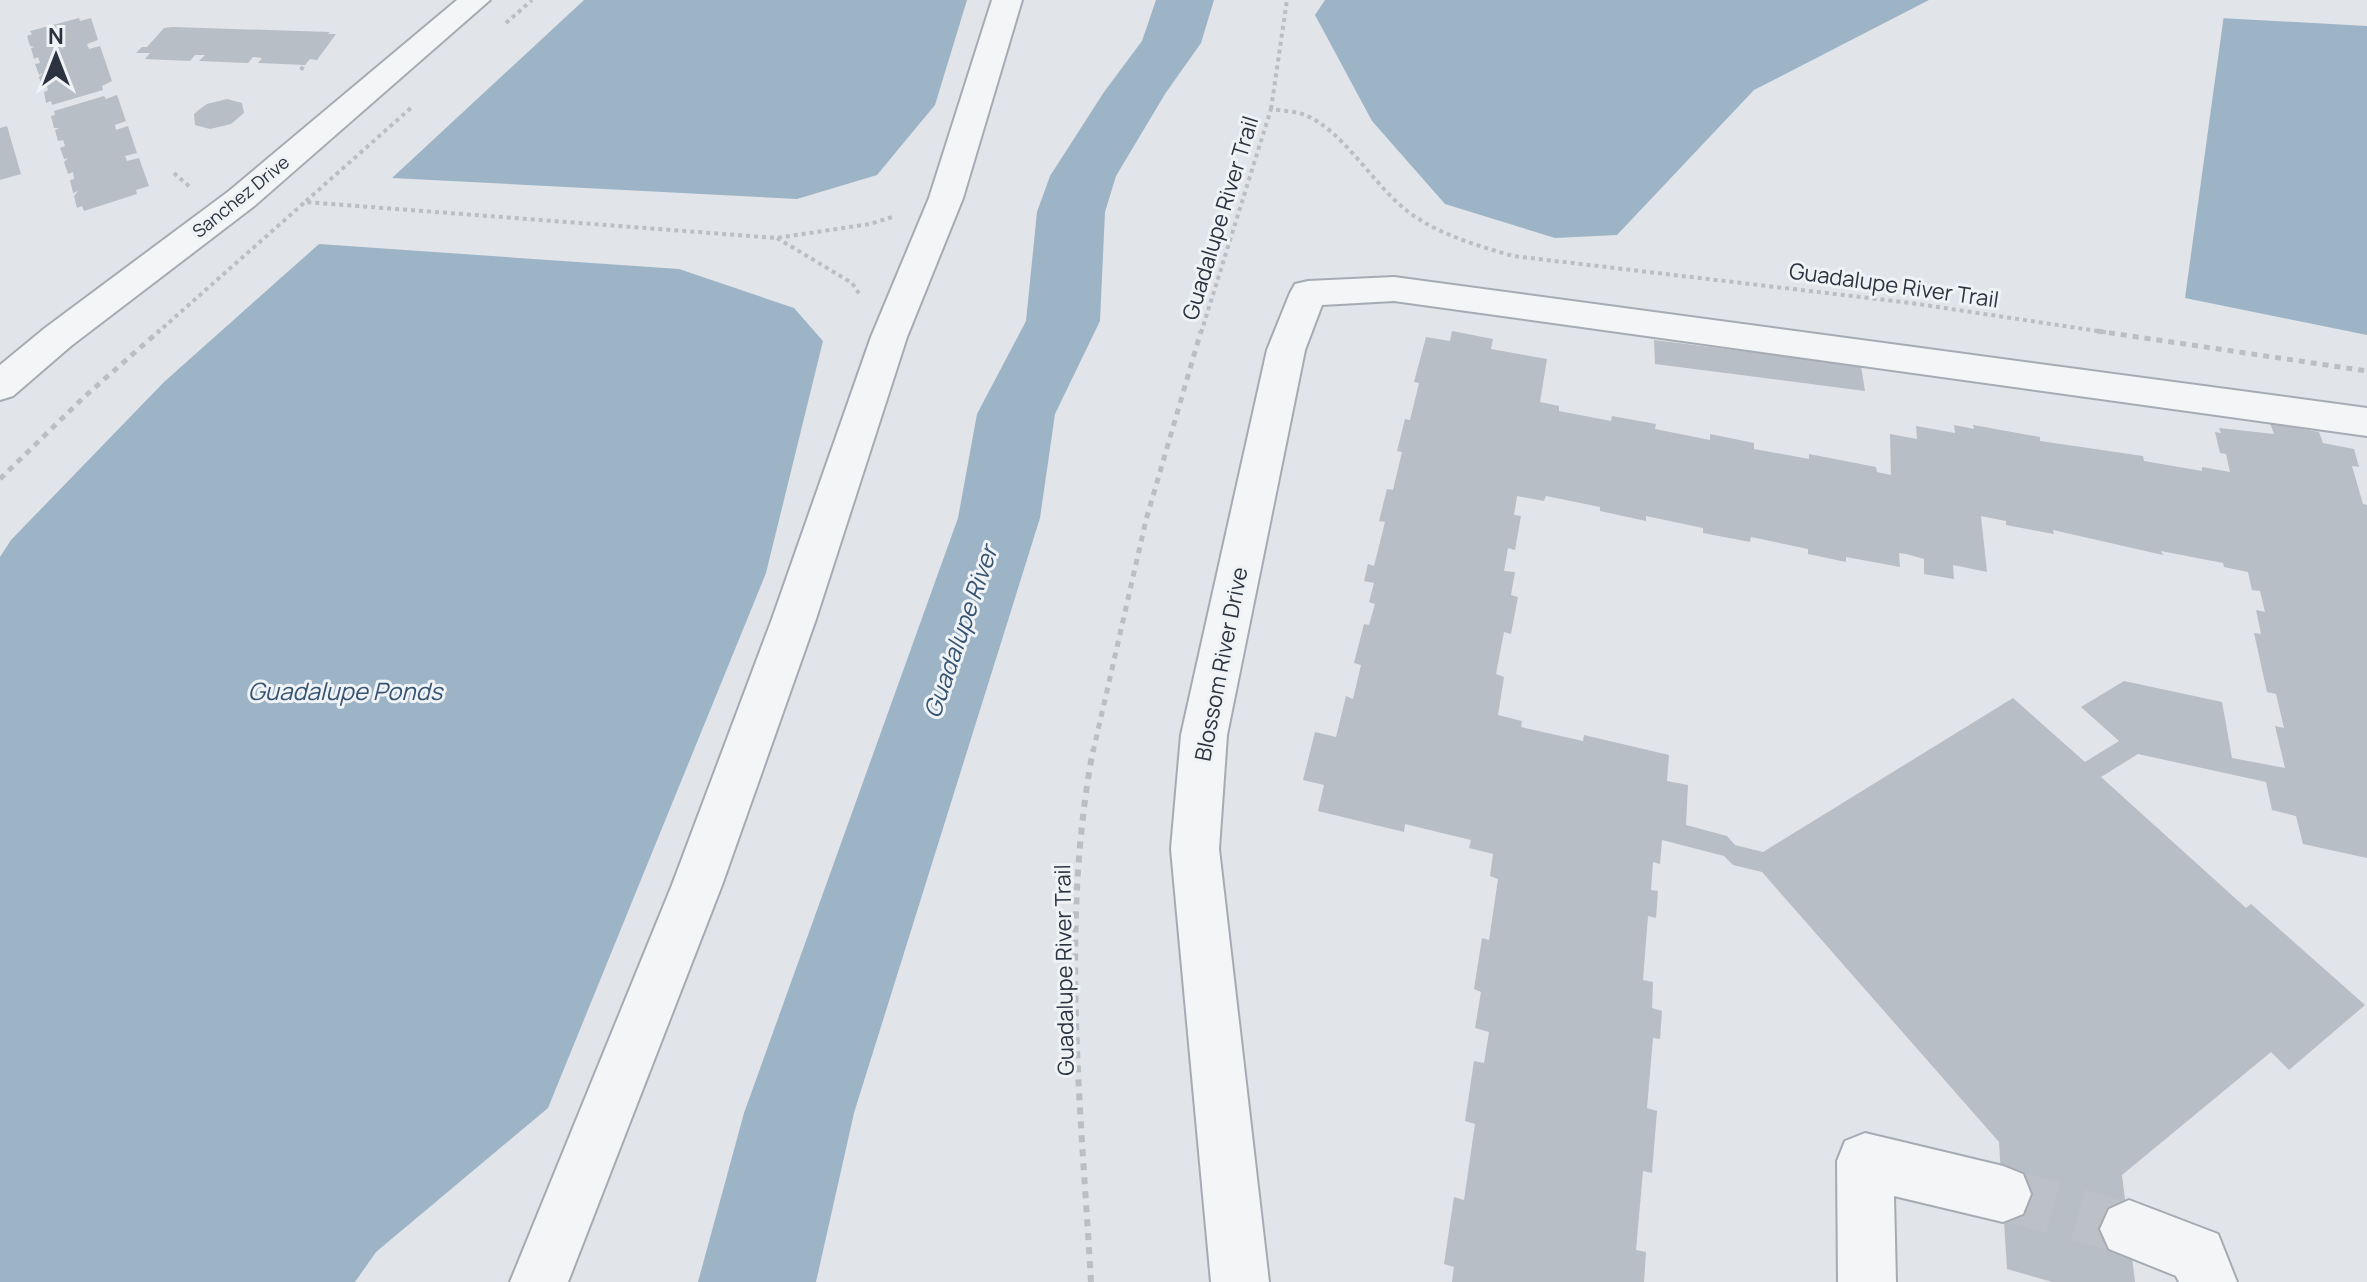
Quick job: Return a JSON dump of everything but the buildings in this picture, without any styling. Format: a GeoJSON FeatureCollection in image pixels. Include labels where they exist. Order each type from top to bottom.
{"type":"FeatureCollection","features":[{"type":"Feature","properties":{"kind":"street","name":"Sanchez Drive"},"geometry":{"type":"LineString","coordinates":[[0,386],[58,337],[241,199],[475,0]]}},
{"type":"Feature","properties":{"kind":"street"},"geometry":{"type":"LineString","coordinates":[[539,1282],[697,885],[794,619],[889,337],[946,198],[1007,0]]}},
{"type":"Feature","properties":{"kind":"street","name":"Blossom River Drive"},"geometry":{"type":"LineString","coordinates":[[1240,1282],[1195,849],[1204,735],[1286,350],[1308,293],[1394,289],[2367,422]]}},
{"type":"Feature","properties":{"kind":"street"},"geometry":{"type":"LineString","coordinates":[[1867,1282],[1865,1161],[2003,1194]]}},
{"type":"Feature","properties":{"kind":"street"},"geometry":{"type":"LineString","coordinates":[[2129,1229],[2197,1255],[2208,1282]]}},
{"type":"Feature","properties":{"kind":"path"},"geometry":{"type":"LineString","coordinates":[[1271,109],[1287,0]]}},
{"type":"Feature","properties":{"kind":"path","name":"Guadalupe River Trail"},"geometry":{"type":"LineString","coordinates":[[1091,1282],[1075,944],[1078,857],[1089,778],[1121,620],[1153,494],[1193,355],[1243,212],[1271,109],[1306,115],[1322,125],[1404,208],[1429,225],[1467,243],[1513,256],[1897,301],[2367,371]]}},
{"type":"Feature","properties":{"kind":"path"},"geometry":{"type":"LineString","coordinates":[[174,173],[191,188]]}},
{"type":"Feature","properties":{"kind":"path"},"geometry":{"type":"LineString","coordinates":[[0,479],[83,398],[305,202],[776,238],[870,224],[946,198]]}},
{"type":"Feature","properties":{"kind":"path"},"geometry":{"type":"LineString","coordinates":[[776,238],[852,283],[889,337]]}},
{"type":"Feature","properties":{"kind":"water"},"geometry":{"type":"Polygon","coordinates":[[[584,0],[967,0],[935,105],[877,175],[797,199],[392,178],[584,0]]]}},
{"type":"Feature","properties":{"kind":"water"},"geometry":{"type":"Polygon","coordinates":[[[1325,0],[1929,0],[1754,90],[1617,235],[1555,238],[1445,204],[1372,121],[1315,15],[1325,0]]]}},
{"type":"Feature","properties":{"kind":"water"},"geometry":{"type":"Polygon","coordinates":[[[2226,0],[2367,0],[2367,335],[2185,298],[2226,0]]]}},
{"type":"Feature","properties":{"kind":"water","name":"Guadalupe Ponds"},"geometry":{"type":"Polygon","coordinates":[[[319,244],[679,269],[794,308],[823,341],[766,573],[548,1108],[376,1252],[355,1282],[0,1282],[0,557],[11,540],[164,382],[319,244]]]}},
{"type":"Feature","properties":{"kind":"pier"},"geometry":{"type":"Polygon","coordinates":[[[2222,0],[2367,0],[2367,26],[2220,18],[2222,0]]]}},
{"type":"Feature","properties":{"kind":"waterway","name":"Guadalupe River"},"geometry":{"type":"LineString","coordinates":[[757,1282],[799,1113],[999,518],[1016,414],[1063,321],[1071,212],[1083,176],[1135,92],[1171,43],[1185,0]]}},
{"type":"Feature","properties":{"kind":"tunnel"},"geometry":{"type":"LineString","coordinates":[[2003,1194],[2129,1229]]}}]}
